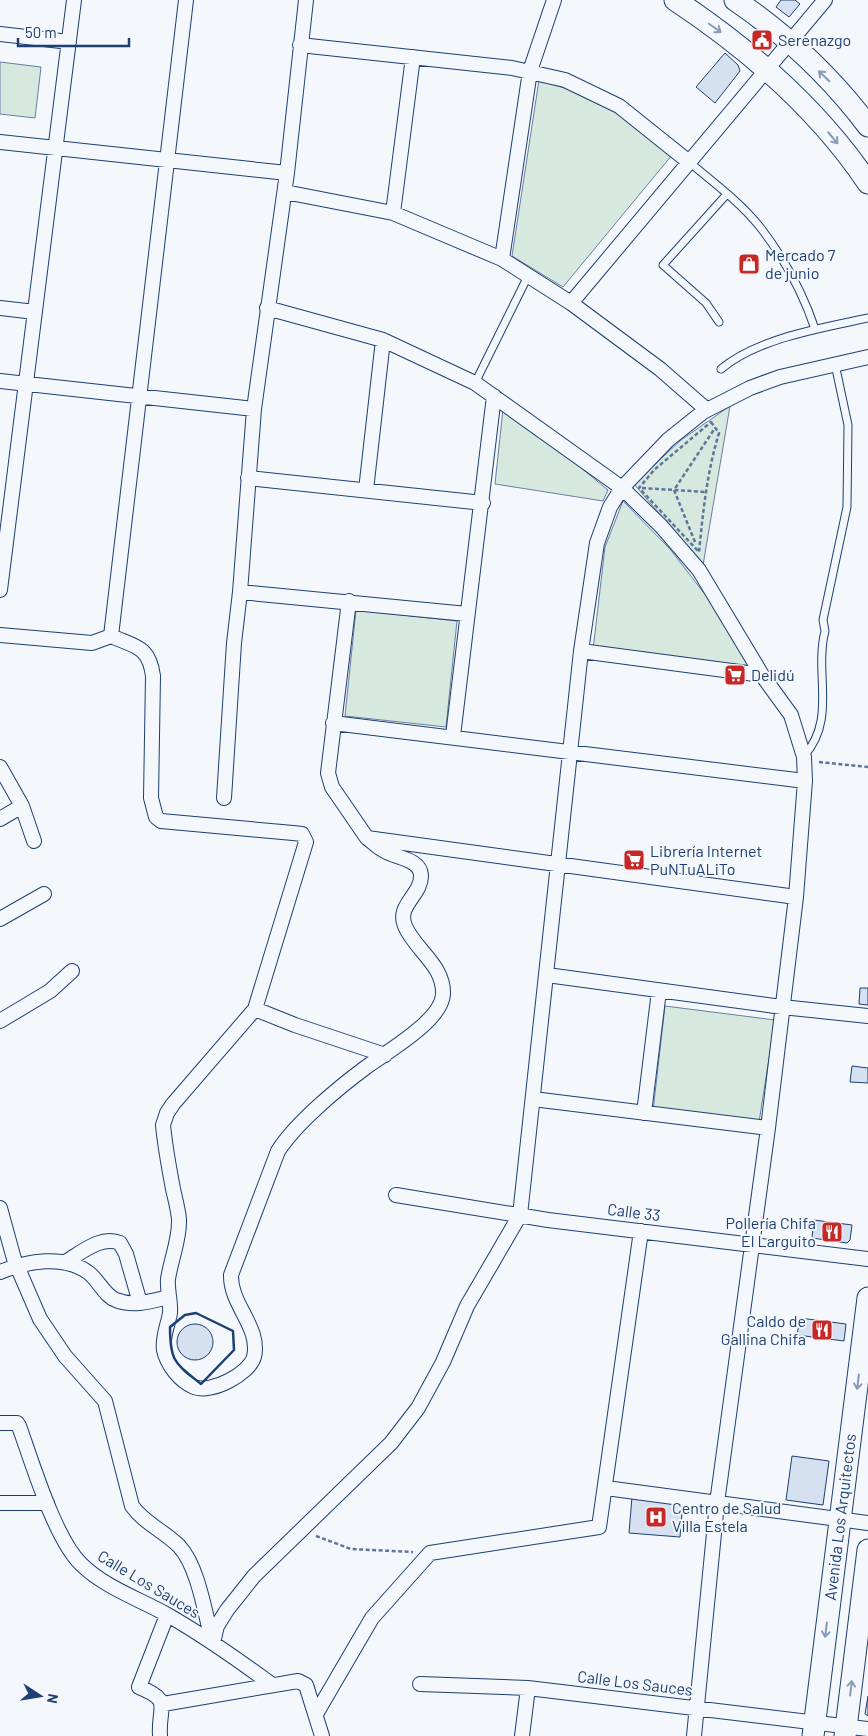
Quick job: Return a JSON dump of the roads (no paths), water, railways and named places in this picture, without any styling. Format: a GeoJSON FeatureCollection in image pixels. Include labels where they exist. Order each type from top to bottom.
{"type":"FeatureCollection","features":[{"type":"Feature","properties":{"kind":"main road"},"geometry":{"type":"LineString","coordinates":[[675,0],[767,69],[809,110],[855,164],[868,183]]}},
{"type":"Feature","properties":{"kind":"main road"},"geometry":{"type":"LineString","coordinates":[[734,0],[790,43],[834,85],[868,126]]}},
{"type":"Feature","properties":{"kind":"main road","name":"Avenida Los Arquitectos"},"geometry":{"type":"LineString","coordinates":[[814,1729],[868,1298]]}},
{"type":"Feature","properties":{"kind":"main road","name":"Avenida Los Arquitectos"},"geometry":{"type":"LineString","coordinates":[[846,1731],[864,1616],[868,1550]]}},
{"type":"Feature","properties":{"kind":"street"},"geometry":{"type":"LineString","coordinates":[[0,590],[4,522],[26,384],[74,0]]}},
{"type":"Feature","properties":{"kind":"street"},"geometry":{"type":"LineString","coordinates":[[111,636],[186,0]]}},
{"type":"Feature","properties":{"kind":"street"},"geometry":{"type":"LineString","coordinates":[[224,798],[234,643],[240,592],[254,409],[287,173],[306,0]]}},
{"type":"Feature","properties":{"kind":"street"},"geometry":{"type":"LineString","coordinates":[[502,259],[530,71],[554,0]]}},
{"type":"Feature","properties":{"kind":"street"},"geometry":{"type":"LineString","coordinates":[[571,303],[825,0]]}},
{"type":"Feature","properties":{"kind":"street"},"geometry":{"type":"LineString","coordinates":[[0,34],[69,42]]}},
{"type":"Feature","properties":{"kind":"street"},"geometry":{"type":"LineString","coordinates":[[300,45],[530,71],[565,80],[619,106],[688,162]]}},
{"type":"Feature","properties":{"kind":"street"},"geometry":{"type":"LineString","coordinates":[[393,213],[413,57]]}},
{"type":"Feature","properties":{"kind":"street"},"geometry":{"type":"LineString","coordinates":[[0,142],[287,173]]}},
{"type":"Feature","properties":{"kind":"street"},"geometry":{"type":"LineString","coordinates":[[284,192],[393,213],[502,259],[571,303],[660,368],[707,410]]}},
{"type":"Feature","properties":{"kind":"street"},"geometry":{"type":"LineString","coordinates":[[0,308],[35,312]]}},
{"type":"Feature","properties":{"kind":"street"},"geometry":{"type":"LineString","coordinates":[[267,308],[383,340],[475,383],[622,488],[695,556],[699,570],[762,675],[791,715],[804,759],[805,780],[796,896],[753,1245],[717,1503],[694,1736]]}},
{"type":"Feature","properties":{"kind":"street"},"geometry":{"type":"LineString","coordinates":[[366,490],[383,340]]}},
{"type":"Feature","properties":{"kind":"street"},"geometry":{"type":"LineString","coordinates":[[213,1643],[217,1626],[226,1610],[254,1576],[391,1443],[418,1408],[443,1362],[467,1306],[520,1215],[581,651],[597,543],[610,507],[622,488],[668,440],[707,410],[750,388],[780,377],[868,357]]}},
{"type":"Feature","properties":{"kind":"street"},"geometry":{"type":"LineString","coordinates":[[0,381],[254,409]]}},
{"type":"Feature","properties":{"kind":"street"},"geometry":{"type":"LineString","coordinates":[[453,736],[483,502],[494,396]]}},
{"type":"Feature","properties":{"kind":"street"},"geometry":{"type":"LineString","coordinates":[[248,478],[483,502]]}},
{"type":"Feature","properties":{"kind":"street"},"geometry":{"type":"LineString","coordinates":[[240,592],[349,601],[468,614]]}},
{"type":"Feature","properties":{"kind":"street"},"geometry":{"type":"LineString","coordinates":[[0,635],[92,643],[111,636],[143,650],[151,659],[153,676],[151,798],[156,817],[161,821],[293,832],[302,834],[306,842],[255,1009],[166,1113],[163,1125],[165,1148],[179,1219],[168,1280],[170,1312],[164,1334],[164,1350],[171,1367],[182,1379],[195,1388],[208,1389],[235,1378],[248,1369],[253,1358],[255,1348],[245,1314],[231,1288],[231,1274],[278,1151],[288,1134],[365,1068],[385,1055],[436,1012],[443,996],[440,976],[431,961],[409,934],[402,920],[406,904],[419,886],[421,874],[416,865],[385,852],[367,838],[332,787],[328,773],[349,601]]}},
{"type":"Feature","properties":{"kind":"street"},"geometry":{"type":"LineString","coordinates":[[581,651],[762,675]]}},
{"type":"Feature","properties":{"kind":"street"},"geometry":{"type":"LineString","coordinates":[[333,723],[805,780]]}},
{"type":"Feature","properties":{"kind":"street"},"geometry":{"type":"LineString","coordinates":[[0,767],[22,806],[34,841]]}},
{"type":"Feature","properties":{"kind":"street"},"geometry":{"type":"LineString","coordinates":[[0,819],[22,806]]}},
{"type":"Feature","properties":{"kind":"street"},"geometry":{"type":"LineString","coordinates":[[367,838],[796,896]]}},
{"type":"Feature","properties":{"kind":"street"},"geometry":{"type":"LineString","coordinates":[[0,919],[44,894]]}},
{"type":"Feature","properties":{"kind":"street"},"geometry":{"type":"LineString","coordinates":[[0,1021],[50,991],[72,971]]}},
{"type":"Feature","properties":{"kind":"street"},"geometry":{"type":"LineString","coordinates":[[547,975],[782,1007],[868,1016]]}},
{"type":"Feature","properties":{"kind":"street"},"geometry":{"type":"LineString","coordinates":[[644,1113],[658,991]]}},
{"type":"Feature","properties":{"kind":"street"},"geometry":{"type":"LineString","coordinates":[[255,1009],[295,1025],[385,1055]]}},
{"type":"Feature","properties":{"kind":"street"},"geometry":{"type":"LineString","coordinates":[[533,1098],[768,1128]]}},
{"type":"Feature","properties":{"kind":"street","name":"Calle 33"},"geometry":{"type":"LineString","coordinates":[[396,1195],[520,1215],[868,1259]]}},
{"type":"Feature","properties":{"kind":"street"},"geometry":{"type":"LineString","coordinates":[[0,1208],[17,1266],[40,1319],[65,1356],[105,1401],[132,1506],[139,1516],[180,1546],[190,1561],[213,1643]]}},
{"type":"Feature","properties":{"kind":"street"},"geometry":{"type":"LineString","coordinates":[[316,1714],[372,1618],[430,1553],[595,1529],[601,1524],[641,1231]]}},
{"type":"Feature","properties":{"kind":"street"},"geometry":{"type":"LineString","coordinates":[[0,1272],[17,1266],[67,1261],[91,1246],[113,1239],[120,1242],[126,1254],[140,1303]]}},
{"type":"Feature","properties":{"kind":"street"},"geometry":{"type":"LineString","coordinates":[[67,1261],[88,1273],[113,1300],[129,1304],[169,1297]]}},
{"type":"Feature","properties":{"kind":"street","name":"Calle Los Sauces"},"geometry":{"type":"LineString","coordinates":[[0,1423],[17,1423],[19,1426],[47,1502],[63,1536],[80,1564],[109,1584],[167,1615],[213,1643],[271,1684]]}},
{"type":"Feature","properties":{"kind":"street"},"geometry":{"type":"LineString","coordinates":[[606,1488],[868,1523]]}},
{"type":"Feature","properties":{"kind":"street"},"geometry":{"type":"LineString","coordinates":[[0,1503],[47,1502]]}},
{"type":"Feature","properties":{"kind":"street"},"geometry":{"type":"LineString","coordinates":[[160,1736],[159,1717],[163,1704],[162,1700],[156,1694],[139,1687],[167,1615]]}},
{"type":"Feature","properties":{"kind":"street"},"geometry":{"type":"LineString","coordinates":[[163,1704],[271,1684],[298,1681],[306,1685],[322,1736]]}},
{"type":"Feature","properties":{"kind":"street","name":"Calle Los Sauces"},"geometry":{"type":"LineString","coordinates":[[420,1684],[528,1688],[697,1708],[814,1729],[846,1731],[868,1728]]}},
{"type":"Feature","properties":{"kind":"street"},"geometry":{"type":"LineString","coordinates":[[522,1736],[528,1688]]}},
{"type":"Feature","properties":{"kind":"lane"},"geometry":{"type":"LineString","coordinates":[[688,162],[727,194],[760,227],[786,265],[806,302],[815,329]]}},
{"type":"Feature","properties":{"kind":"lane"},"geometry":{"type":"LineString","coordinates":[[719,322],[706,302],[663,265],[727,194]]}},
{"type":"Feature","properties":{"kind":"lane"},"geometry":{"type":"LineString","coordinates":[[475,383],[528,276]]}},
{"type":"Feature","properties":{"kind":"lane"},"geometry":{"type":"LineString","coordinates":[[721,369],[733,359],[753,349],[815,329],[868,318]]}},
{"type":"Feature","properties":{"kind":"lane"},"geometry":{"type":"LineString","coordinates":[[804,759],[822,725],[825,631],[823,620],[847,507],[848,424],[835,364]]}},
{"type":"Feature","properties":{"kind":"place","name":"Serenazgo"},"geometry":{"type":"Point","coordinates":[762,40]}},
{"type":"Feature","properties":{"kind":"place","name":"Mercado 7 de junio"},"geometry":{"type":"Point","coordinates":[749,264]}},
{"type":"Feature","properties":{"kind":"place","name":"Delidú"},"geometry":{"type":"Point","coordinates":[735,675]}},
{"type":"Feature","properties":{"kind":"place","name":"Librería Internet PuNTuALiTo"},"geometry":{"type":"Point","coordinates":[634,860]}},
{"type":"Feature","properties":{"kind":"place","name":"Pollería Chifa El Larguito"},"geometry":{"type":"Point","coordinates":[832,1232]}},
{"type":"Feature","properties":{"kind":"place","name":"Caldo de Gallina Chifa"},"geometry":{"type":"Point","coordinates":[822,1330]}},
{"type":"Feature","properties":{"kind":"place","name":"Centro de Salud Villa Estela"},"geometry":{"type":"Point","coordinates":[656,1517]}}]}
